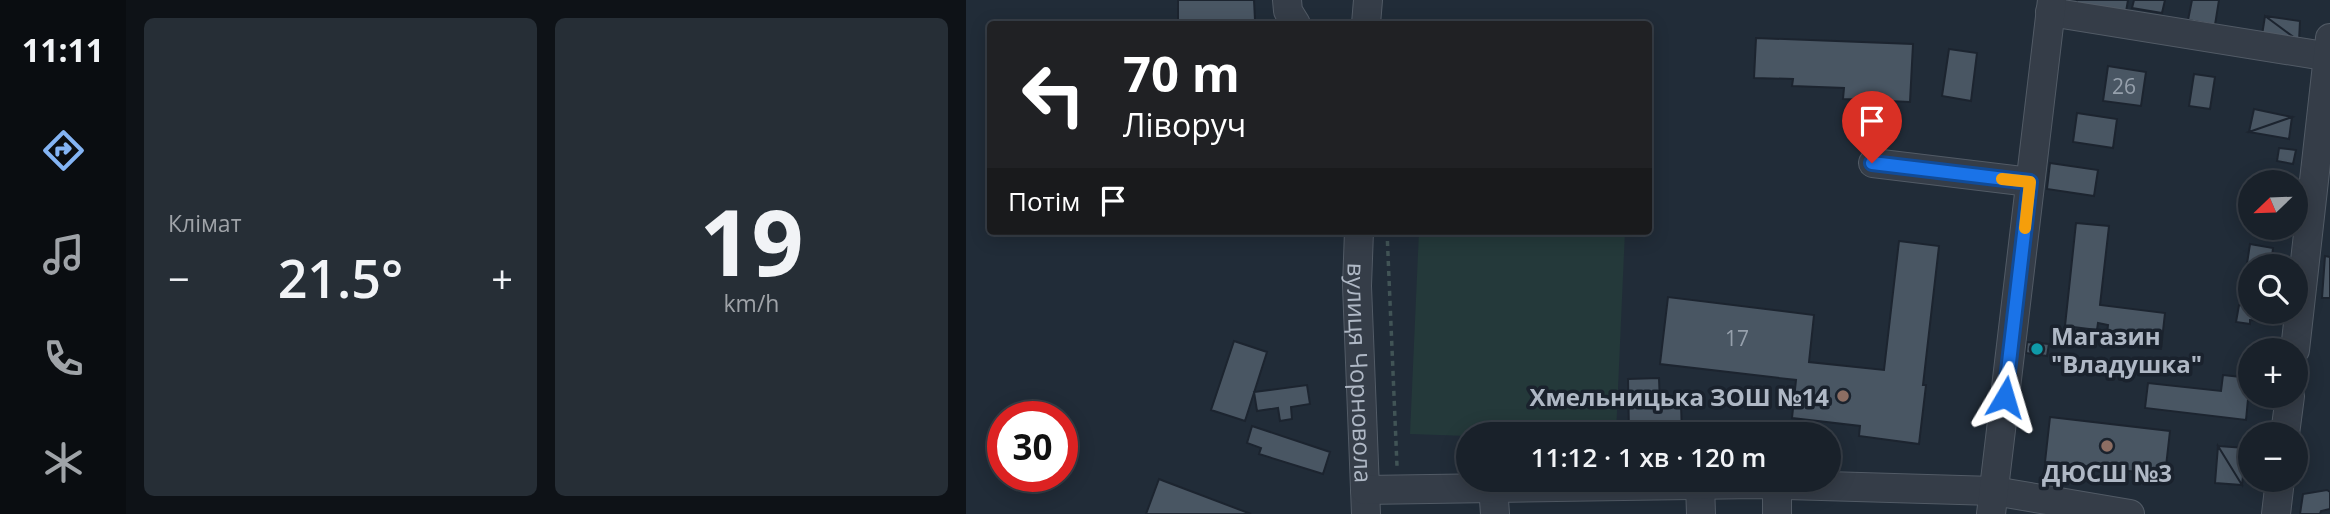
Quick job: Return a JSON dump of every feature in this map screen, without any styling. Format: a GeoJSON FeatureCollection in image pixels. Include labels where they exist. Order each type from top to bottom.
{"type":"FeatureCollection","features":[{"type":"Feature","properties":{"kind":"street"},"geometry":{"type":"LineString","coordinates":[[1287,0],[1287,11],[1294,21]]}},
{"type":"Feature","properties":{"kind":"street"},"geometry":{"type":"LineString","coordinates":[[1366,21],[1368,0]]}},
{"type":"Feature","properties":{"kind":"street"},"geometry":{"type":"LineString","coordinates":[[1992,503],[2051,6],[2329,51],[2318,242],[2298,338]]}},
{"type":"Feature","properties":{"kind":"street"},"geometry":{"type":"LineString","coordinates":[[1872,163],[2030,182]]}},
{"type":"Feature","properties":{"kind":"street","name":"вулиця Чорновола"},"geometry":{"type":"LineString","coordinates":[[1359,235],[1357,286],[1366,502]]}},
{"type":"Feature","properties":{"kind":"street"},"geometry":{"type":"LineString","coordinates":[[1841,490],[2130,514]]}},
{"type":"Feature","properties":{"kind":"street"},"geometry":{"type":"LineString","coordinates":[[1366,502],[1494,500],[1597,492]]}},
{"type":"Feature","properties":{"kind":"street"},"geometry":{"type":"LineString","coordinates":[[1700,492],[1701,514]]}},
{"type":"Feature","properties":{"kind":"street"},"geometry":{"type":"LineString","coordinates":[[1777,492],[1777,514]]}},
{"type":"Feature","properties":{"kind":"street"},"geometry":{"type":"LineString","coordinates":[[2276,514],[2279,492]]}},
{"type":"Feature","properties":{"kind":"path"},"geometry":{"type":"LineString","coordinates":[[1387,235],[1397,470]]}},
{"type":"Feature","properties":{"kind":"green space"},"geometry":{"type":"Polygon","coordinates":[[[1419,235],[1625,235],[1617,422],[1456,422],[1456,436],[1410,434],[1419,235]]]}},
{"type":"Feature","properties":{"kind":"building"},"geometry":{"type":"Polygon","coordinates":[[[1178,0],[1254,0],[1255,20],[1178,21],[1178,0]]]}},
{"type":"Feature","properties":{"kind":"building"},"geometry":{"type":"Polygon","coordinates":[[[2077,0],[2128,0],[2126,12],[2077,4],[2077,0]]]}},
{"type":"Feature","properties":{"kind":"building"},"geometry":{"type":"Polygon","coordinates":[[[2134,0],[2165,0],[2162,13],[2132,8],[2134,0]]]}},
{"type":"Feature","properties":{"kind":"building"},"geometry":{"type":"Polygon","coordinates":[[[2192,0],[2219,0],[2215,25],[2188,20],[2192,0]]]}},
{"type":"Feature","properties":{"kind":"building"},"geometry":{"type":"Polygon","coordinates":[[[2265,16],[2300,21],[2299,41],[2265,16]]]}},
{"type":"Feature","properties":{"kind":"building"},"geometry":{"type":"Polygon","coordinates":[[[2265,16],[2299,41],[2262,35],[2265,16]]]}},
{"type":"Feature","properties":{"kind":"building"},"geometry":{"type":"Polygon","coordinates":[[[1756,38],[1913,44],[1910,102],[1843,99],[1844,88],[1792,86],[1793,79],[1754,78],[1756,38]]]}},
{"type":"Feature","properties":{"kind":"building"},"geometry":{"type":"Polygon","coordinates":[[[1949,49],[1977,53],[1971,101],[1942,96],[1949,49]]]}},
{"type":"Feature","properties":{"kind":"building"},"geometry":{"type":"Polygon","coordinates":[[[2108,66],[2146,72],[2141,106],[2103,101],[2108,66]]]}},
{"type":"Feature","properties":{"kind":"building"},"geometry":{"type":"Polygon","coordinates":[[[2194,74],[2215,77],[2210,109],[2189,106],[2194,74]]]}},
{"type":"Feature","properties":{"kind":"building"},"geometry":{"type":"Polygon","coordinates":[[[2254,109],[2292,117],[2249,132],[2254,109]]]}},
{"type":"Feature","properties":{"kind":"building"},"geometry":{"type":"Polygon","coordinates":[[[2077,113],[2117,119],[2113,148],[2073,142],[2077,113]]]}},
{"type":"Feature","properties":{"kind":"building"},"geometry":{"type":"Polygon","coordinates":[[[2292,117],[2289,139],[2249,132],[2292,117]]]}},
{"type":"Feature","properties":{"kind":"building"},"geometry":{"type":"Polygon","coordinates":[[[2279,148],[2296,150],[2293,164],[2277,161],[2279,148]]]}},
{"type":"Feature","properties":{"kind":"building"},"geometry":{"type":"Polygon","coordinates":[[[2050,163],[2098,170],[2094,196],[2047,189],[2050,163]]]}},
{"type":"Feature","properties":{"kind":"building"},"geometry":{"type":"Polygon","coordinates":[[[2076,223],[2109,226],[2100,305],[2165,313],[2161,349],[2106,343],[2108,325],[2098,323],[2097,330],[2065,326],[2076,223]]]}},
{"type":"Feature","properties":{"kind":"building"},"geometry":{"type":"Polygon","coordinates":[[[1899,241],[1939,246],[1919,444],[1859,436],[1860,426],[1841,422],[1792,418],[1796,380],[1660,364],[1668,297],[1814,315],[1809,362],[1884,370],[1899,241]]]}},
{"type":"Feature","properties":{"kind":"building"},"geometry":{"type":"Polygon","coordinates":[[[2250,244],[2273,248],[2272,254],[2248,254],[2250,244]]]}},
{"type":"Feature","properties":{"kind":"building"},"geometry":{"type":"Polygon","coordinates":[[[2325,256],[2330,257],[2330,298],[2322,298],[2325,256]]]}},
{"type":"Feature","properties":{"kind":"building"},"geometry":{"type":"Polygon","coordinates":[[[1234,341],[1267,352],[1245,421],[1211,410],[1234,341]]]}},
{"type":"Feature","properties":{"kind":"building","name":"Магазин \"Владушка\""},"geometry":{"type":"Polygon","coordinates":[[[2027,342],[2049,344],[2047,356],[2026,353],[2027,342]]]}},
{"type":"Feature","properties":{"kind":"building"},"geometry":{"type":"Polygon","coordinates":[[[2223,375],[2238,377],[2238,408],[2247,408],[2246,420],[2145,408],[2148,383],[2221,391],[2223,375]]]}},
{"type":"Feature","properties":{"kind":"building"},"geometry":{"type":"Polygon","coordinates":[[[1659,378],[1660,404],[1681,404],[1682,422],[1629,422],[1628,379],[1659,378]]]}},
{"type":"Feature","properties":{"kind":"building"},"geometry":{"type":"Polygon","coordinates":[[[1307,385],[1310,404],[1291,407],[1292,419],[1280,421],[1278,408],[1257,411],[1254,392],[1307,385]]]}},
{"type":"Feature","properties":{"kind":"building"},"geometry":{"type":"Polygon","coordinates":[[[2050,417],[2170,431],[2165,475],[2045,462],[2050,417]]]}},
{"type":"Feature","properties":{"kind":"building"},"geometry":{"type":"Polygon","coordinates":[[[1252,426],[1330,452],[1323,474],[1259,454],[1261,448],[1247,443],[1252,426]]]}},
{"type":"Feature","properties":{"kind":"building"},"geometry":{"type":"Polygon","coordinates":[[[2218,446],[2238,447],[2238,478],[2218,446]]]}},
{"type":"Feature","properties":{"kind":"building"},"geometry":{"type":"Polygon","coordinates":[[[2218,446],[2238,478],[2238,485],[2215,483],[2218,446]]]}},
{"type":"Feature","properties":{"kind":"building"},"geometry":{"type":"Polygon","coordinates":[[[1159,479],[1164,481],[1251,514],[1146,514],[1159,479]]]}},
{"type":"Feature","properties":{"kind":"building"},"geometry":{"type":"Polygon","coordinates":[[[2327,490],[2330,492],[2330,509],[2321,511],[2320,514],[2300,514],[2303,494],[2327,490]]]}},
{"type":"Feature","properties":{"kind":"slow traffic"},"geometry":{"type":"LineString","coordinates":[[2002,179],[2030,182],[2025,228]]}},
{"type":"Feature","properties":{"kind":"place","name":"Магазин \"Владушка\""},"geometry":{"type":"Point","coordinates":[2037,349]}},
{"type":"Feature","properties":{"kind":"place","name":"Хмельницька ЗОШ №14"},"geometry":{"type":"Point","coordinates":[1843,396]}},
{"type":"Feature","properties":{"kind":"place","name":"ДЮСШ №3"},"geometry":{"type":"Point","coordinates":[2107,446]}},
{"type":"Feature","properties":{"kind":"route"},"geometry":{"type":"LineString","coordinates":[[1872,163],[2030,182],[2005,397]]}}]}
